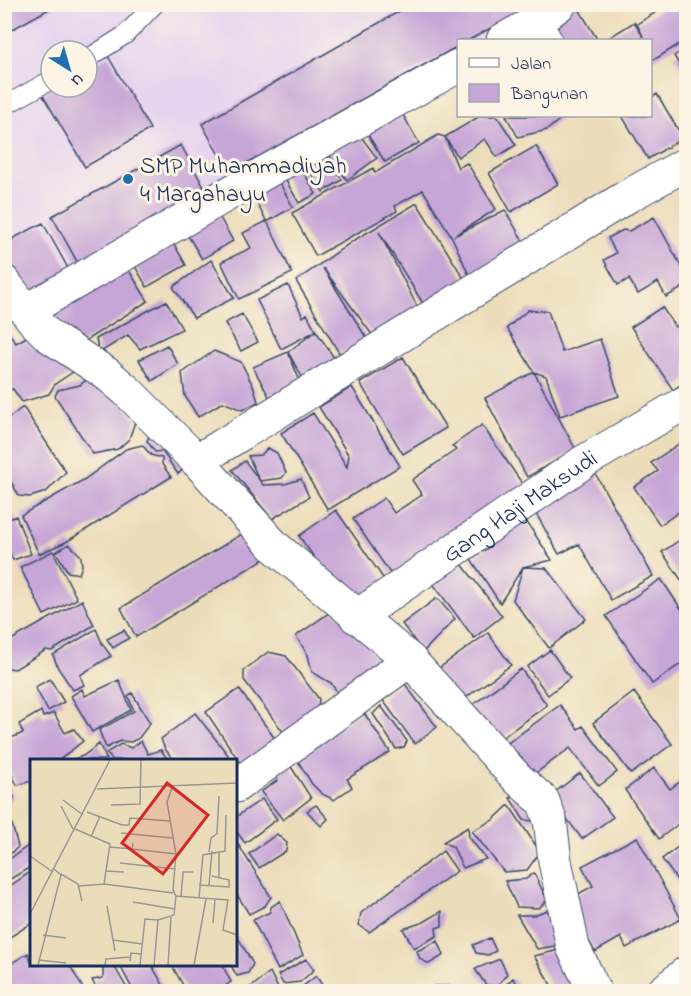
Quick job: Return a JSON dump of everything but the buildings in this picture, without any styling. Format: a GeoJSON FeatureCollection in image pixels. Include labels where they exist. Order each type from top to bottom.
{"type":"FeatureCollection","features":[{"type":"Feature","properties":{"kind":"street"},"geometry":{"type":"LineString","coordinates":[[506,39],[546,23]]}},
{"type":"Feature","properties":{"kind":"street"},"geometry":{"type":"LineString","coordinates":[[26,311],[264,174],[457,67]]}},
{"type":"Feature","properties":{"kind":"street"},"geometry":{"type":"LineString","coordinates":[[197,461],[628,196],[687,164]]}},
{"type":"Feature","properties":{"kind":"street"},"geometry":{"type":"LineString","coordinates":[[4,282],[49,336],[121,386],[197,461],[275,547],[410,660],[518,778],[543,801],[550,820],[555,861],[573,947],[595,992]]}},
{"type":"Feature","properties":{"kind":"street","name":"Gang Haji Maksudi"},"geometry":{"type":"LineString","coordinates":[[356,617],[585,461],[687,402]]}},
{"type":"Feature","properties":{"kind":"street"},"geometry":{"type":"LineString","coordinates":[[237,785],[410,660]]}},
{"type":"Feature","properties":{"kind":"lane"},"geometry":{"type":"LineString","coordinates":[[99,51],[125,35],[154,4]]}},
{"type":"Feature","properties":{"kind":"lane"},"geometry":{"type":"LineString","coordinates":[[4,106],[39,87]]}},
{"type":"Feature","properties":{"kind":"shaded area","name":"SMP Muhammadiyah 4 Margahayu"},"geometry":{"type":"Polygon","coordinates":[[[4,5],[559,5],[498,39],[457,39],[457,63],[34,304],[5,271],[4,5]]]}},
{"type":"Feature","properties":{"kind":"place","name":"SMP Muhammadiyah 4 Margahayu"},"geometry":{"type":"Point","coordinates":[128,179]}}]}
